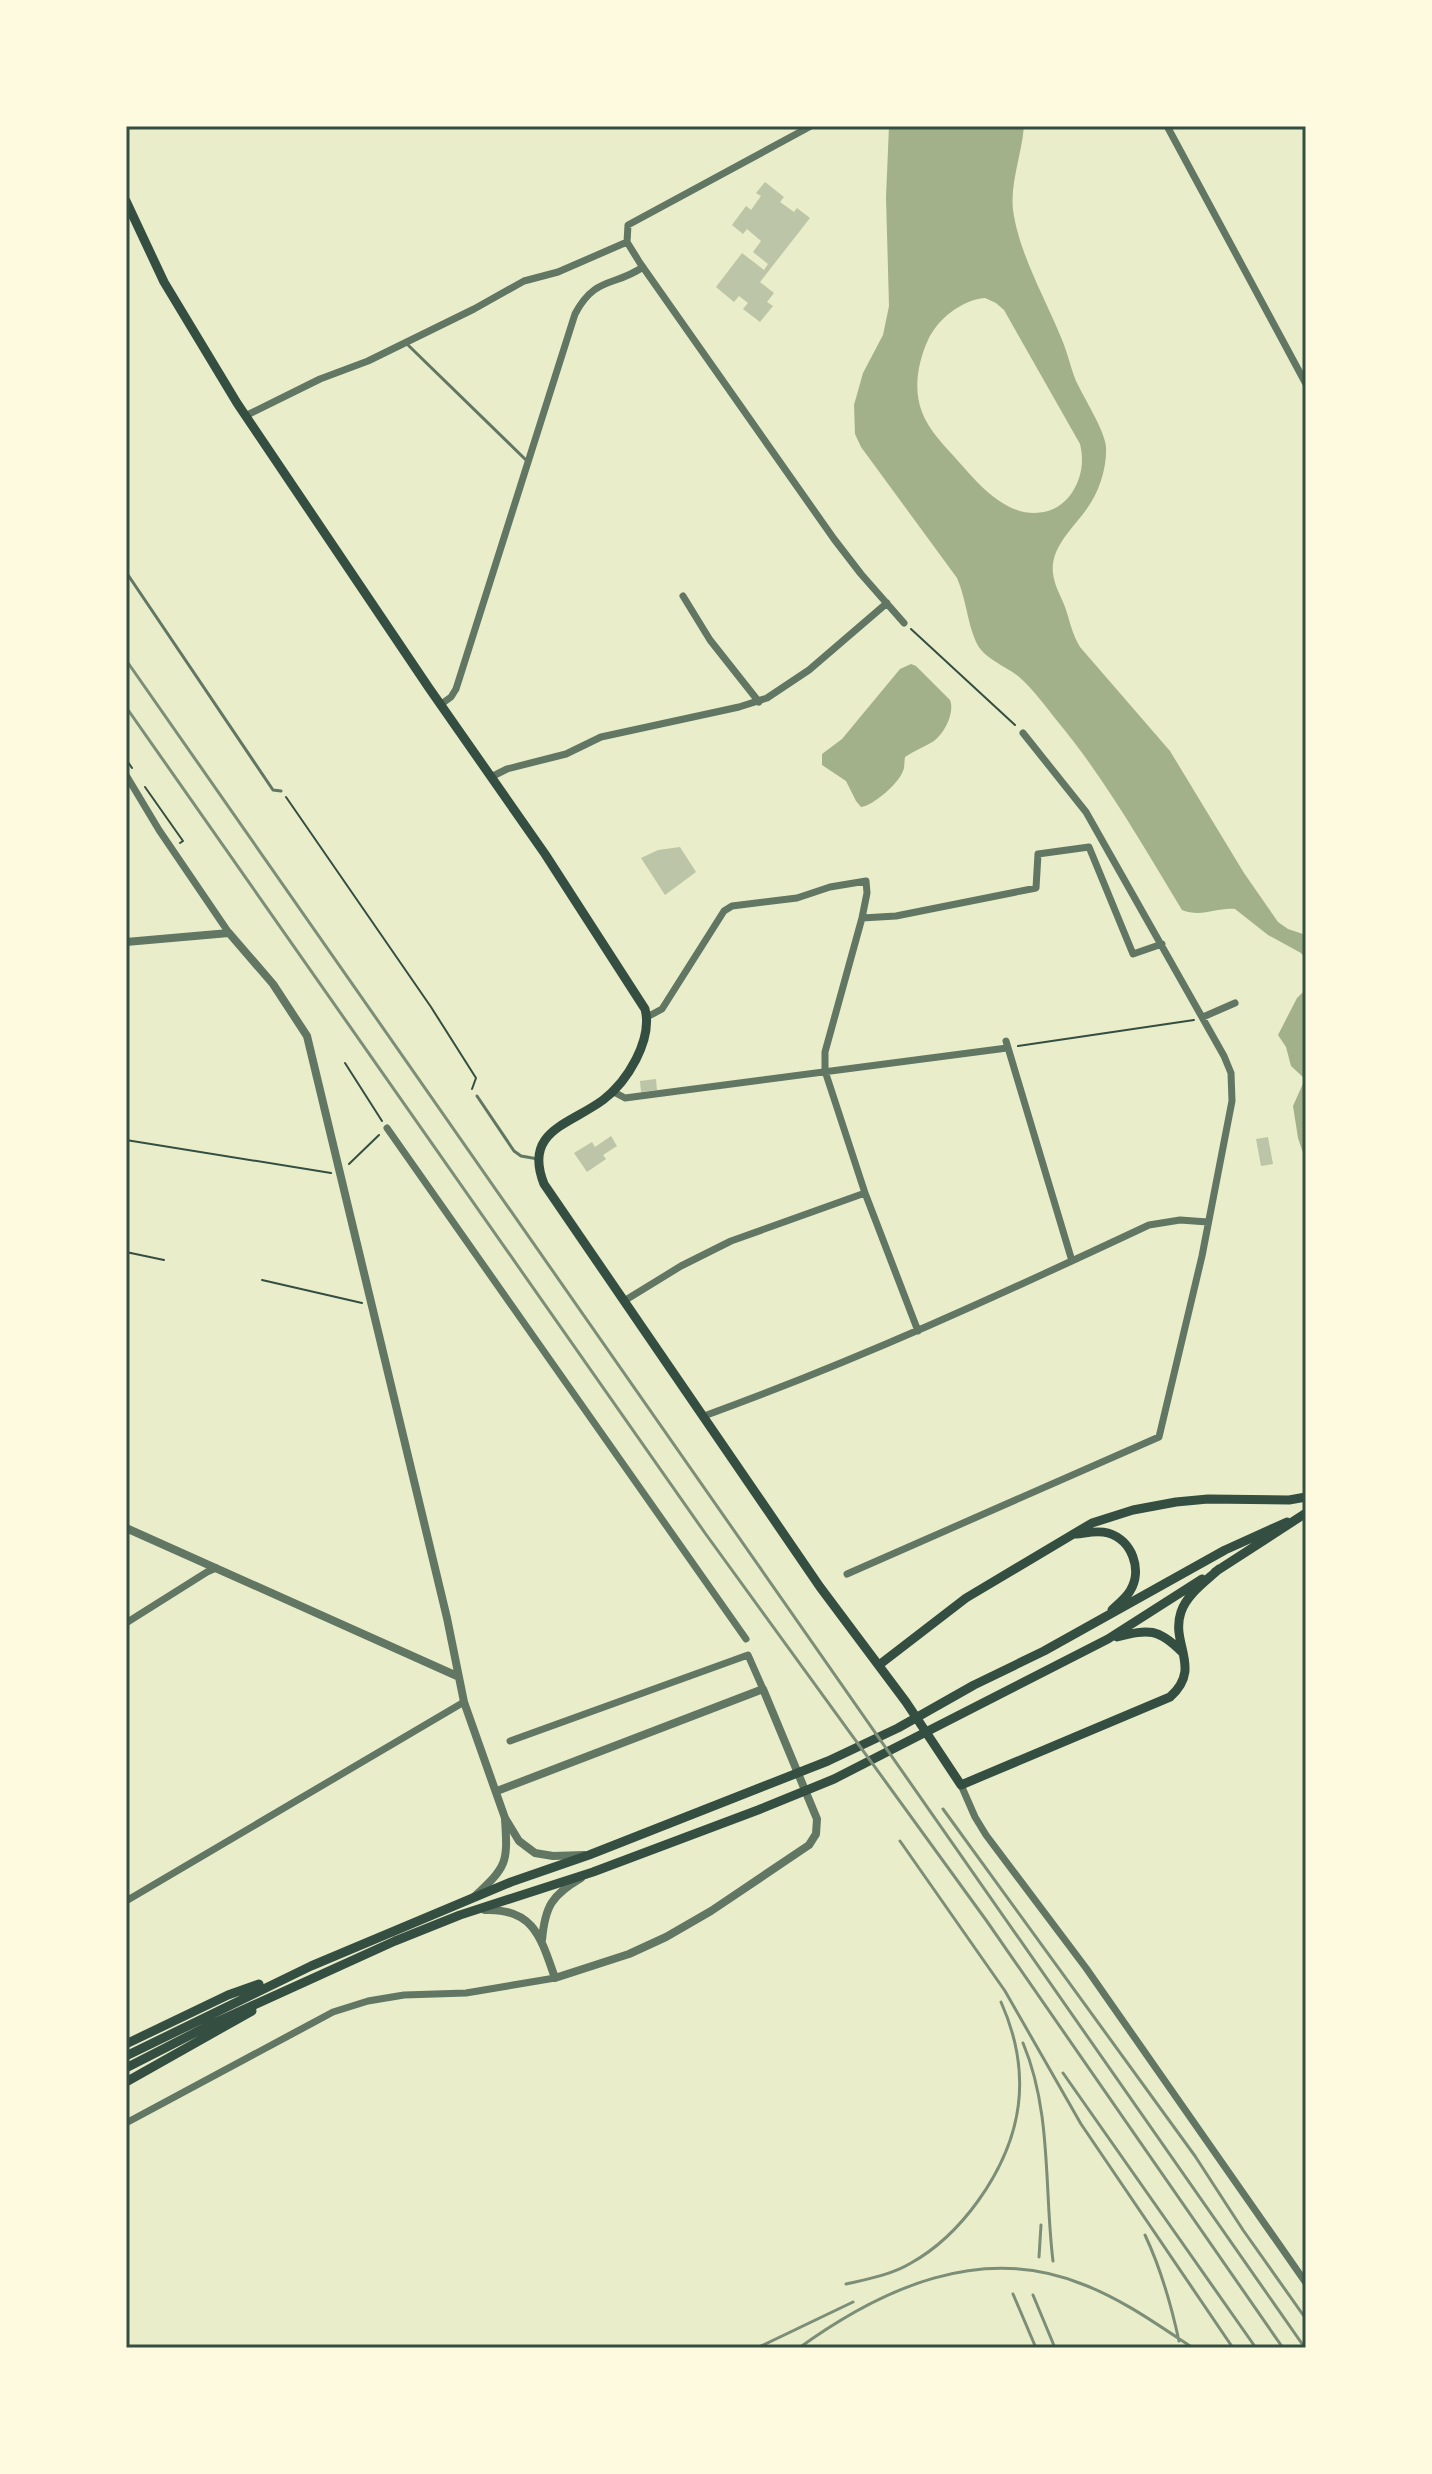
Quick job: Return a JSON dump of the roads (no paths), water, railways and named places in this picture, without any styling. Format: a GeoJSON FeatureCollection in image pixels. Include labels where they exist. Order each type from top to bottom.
{"type":"FeatureCollection","features":[{"type":"Feature","properties":{"kind":"main road"},"geometry":{"type":"LineString","coordinates":[[126,201],[164,282],[245,416],[440,705],[545,854],[626,978],[647,1017],[644,1045],[612,1091],[602,1101],[548,1135],[542,1144],[539,1159],[541,1177],[550,1195],[820,1587],[906,1702],[961,1785],[1170,1697],[1184,1677],[1184,1654],[1178,1629],[1180,1614],[1190,1596],[1219,1569]]}},
{"type":"Feature","properties":{"kind":"main road"},"geometry":{"type":"LineString","coordinates":[[879,1665],[966,1598],[1092,1523],[1176,1502],[1306,1497]]}},
{"type":"Feature","properties":{"kind":"main road"},"geometry":{"type":"LineString","coordinates":[[126,2068],[313,1978],[472,1911],[593,1872],[834,1779],[1108,1639],[1304,1515]]}},
{"type":"Feature","properties":{"kind":"main road"},"geometry":{"type":"LineString","coordinates":[[126,2056],[311,1966],[511,1882],[752,1793],[828,1761],[898,1728],[974,1685],[1101,1621],[1225,1550],[1304,1515]]}},
{"type":"Feature","properties":{"kind":"main road"},"geometry":{"type":"LineString","coordinates":[[1073,1535],[1098,1531],[1114,1536],[1127,1546],[1134,1560],[1135,1576],[1130,1591],[1101,1621]]}},
{"type":"Feature","properties":{"kind":"main road"},"geometry":{"type":"LineString","coordinates":[[1108,1639],[1139,1631],[1154,1632],[1169,1639],[1184,1654]]}},
{"type":"Feature","properties":{"kind":"main road"},"geometry":{"type":"LineString","coordinates":[[126,2044],[228,1995],[311,1966]]}},
{"type":"Feature","properties":{"kind":"main road"},"geometry":{"type":"LineString","coordinates":[[126,2082],[313,1978]]}},
{"type":"Feature","properties":{"kind":"street"},"geometry":{"type":"LineString","coordinates":[[811,126],[628,225],[627,242],[834,539],[904,623]]}},
{"type":"Feature","properties":{"kind":"street"},"geometry":{"type":"LineString","coordinates":[[1167,126],[1306,384]]}},
{"type":"Feature","properties":{"kind":"street"},"geometry":{"type":"LineString","coordinates":[[245,416],[291,392],[368,361],[524,281],[558,272],[627,242]]}},
{"type":"Feature","properties":{"kind":"street"},"geometry":{"type":"LineString","coordinates":[[440,705],[456,689],[580,305],[598,286],[625,278],[643,267]]}},
{"type":"Feature","properties":{"kind":"street"},"geometry":{"type":"LineString","coordinates":[[683,596],[710,640],[759,702]]}},
{"type":"Feature","properties":{"kind":"street"},"geometry":{"type":"LineString","coordinates":[[491,777],[507,769],[566,754],[601,737],[759,702],[809,670],[887,603]]}},
{"type":"Feature","properties":{"kind":"street"},"geometry":{"type":"LineString","coordinates":[[847,1574],[1159,1437],[1208,1222],[1233,1089],[1231,1073],[1203,1017],[1086,812],[1023,733]]}},
{"type":"Feature","properties":{"kind":"street"},"geometry":{"type":"LineString","coordinates":[[130,773],[159,830],[229,933],[273,984],[307,1036],[336,1172],[447,1618],[457,1676],[505,1818],[508,1848],[503,1866],[471,1899]]}},
{"type":"Feature","properties":{"kind":"street"},"geometry":{"type":"LineString","coordinates":[[862,918],[896,916],[1036,888],[1038,854],[1089,847],[1133,954],[1162,944]]}},
{"type":"Feature","properties":{"kind":"street"},"geometry":{"type":"LineString","coordinates":[[647,1017],[662,1009],[724,911],[732,906],[797,898],[830,887],[866,881],[862,918],[825,1052],[825,1071],[865,1193],[918,1331]]}},
{"type":"Feature","properties":{"kind":"street"},"geometry":{"type":"LineString","coordinates":[[126,942],[229,933]]}},
{"type":"Feature","properties":{"kind":"street"},"geometry":{"type":"LineString","coordinates":[[1203,1017],[1235,1003]]}},
{"type":"Feature","properties":{"kind":"street"},"geometry":{"type":"LineString","coordinates":[[612,1091],[625,1098],[1006,1044],[1072,1261]]}},
{"type":"Feature","properties":{"kind":"street"},"geometry":{"type":"LineString","coordinates":[[387,1128],[746,1639]]}},
{"type":"Feature","properties":{"kind":"street"},"geometry":{"type":"LineString","coordinates":[[624,1301],[681,1266],[731,1241],[865,1193]]}},
{"type":"Feature","properties":{"kind":"street"},"geometry":{"type":"LineString","coordinates":[[704,1416],[781,1388],[918,1331],[1149,1225],[1180,1220],[1208,1222]]}},
{"type":"Feature","properties":{"kind":"street"},"geometry":{"type":"LineString","coordinates":[[126,1528],[457,1676]]}},
{"type":"Feature","properties":{"kind":"street"},"geometry":{"type":"LineString","coordinates":[[126,1623],[217,1568]]}},
{"type":"Feature","properties":{"kind":"street"},"geometry":{"type":"LineString","coordinates":[[126,2123],[333,2012],[368,2001],[466,1993],[555,1978],[629,1954],[711,1911],[811,1843],[817,1828],[817,1819],[748,1655],[510,1741]]}},
{"type":"Feature","properties":{"kind":"street"},"geometry":{"type":"LineString","coordinates":[[497,1791],[763,1689]]}},
{"type":"Feature","properties":{"kind":"street"},"geometry":{"type":"LineString","coordinates":[[126,1901],[464,1702]]}},
{"type":"Feature","properties":{"kind":"street"},"geometry":{"type":"LineString","coordinates":[[961,1785],[986,1835],[1086,1968],[1306,2283]]}},
{"type":"Feature","properties":{"kind":"street"},"geometry":{"type":"LineString","coordinates":[[505,1818],[519,1841],[535,1853],[589,1855]]}},
{"type":"Feature","properties":{"kind":"street"},"geometry":{"type":"LineString","coordinates":[[542,1941],[544,1918],[552,1900],[569,1885],[593,1872]]}},
{"type":"Feature","properties":{"kind":"street"},"geometry":{"type":"LineString","coordinates":[[472,1911],[489,1909],[514,1913],[532,1925],[542,1941],[555,1978]]}},
{"type":"Feature","properties":{"kind":"lane"},"geometry":{"type":"LineString","coordinates":[[405,343],[528,462]]}},
{"type":"Feature","properties":{"kind":"lane"},"geometry":{"type":"LineString","coordinates":[[126,572],[273,790],[281,791]]}},
{"type":"Feature","properties":{"kind":"lane"},"geometry":{"type":"LineString","coordinates":[[477,1096],[514,1151],[521,1156],[539,1159]]}},
{"type":"Feature","properties":{"kind":"railway"},"geometry":{"type":"LineString","coordinates":[[126,660],[1305,2348]]}},
{"type":"Feature","properties":{"kind":"railway"},"geometry":{"type":"LineString","coordinates":[[126,707],[705,1533],[986,1920],[1283,2348]]}},
{"type":"Feature","properties":{"kind":"railway"},"geometry":{"type":"LineString","coordinates":[[943,1809],[1195,2156],[1306,2319]]}},
{"type":"Feature","properties":{"kind":"railway"},"geometry":{"type":"LineString","coordinates":[[900,1841],[1005,1991],[1081,2124],[1233,2348]]}},
{"type":"Feature","properties":{"kind":"railway"},"geometry":{"type":"LineString","coordinates":[[846,2284],[896,2271],[930,2250],[964,2219],[993,2177],[1013,2129],[1020,2080],[1011,2029],[1001,2002]]}},
{"type":"Feature","properties":{"kind":"railway"},"geometry":{"type":"LineString","coordinates":[[1023,2043],[1039,2096],[1043,2123],[1053,2261]]}},
{"type":"Feature","properties":{"kind":"railway"},"geometry":{"type":"LineString","coordinates":[[1063,2073],[1256,2348]]}},
{"type":"Feature","properties":{"kind":"railway"},"geometry":{"type":"LineString","coordinates":[[1039,2257],[1041,2225]]}},
{"type":"Feature","properties":{"kind":"railway"},"geometry":{"type":"LineString","coordinates":[[1145,2235],[1165,2287],[1179,2341]]}},
{"type":"Feature","properties":{"kind":"railway"},"geometry":{"type":"LineString","coordinates":[[799,2348],[831,2326],[898,2291],[970,2270],[1007,2268],[1044,2273],[1097,2290],[1193,2348]]}},
{"type":"Feature","properties":{"kind":"railway"},"geometry":{"type":"LineString","coordinates":[[1013,2294],[1036,2348]]}},
{"type":"Feature","properties":{"kind":"railway"},"geometry":{"type":"LineString","coordinates":[[1033,2295],[1055,2348]]}},
{"type":"Feature","properties":{"kind":"railway"},"geometry":{"type":"LineString","coordinates":[[757,2348],[853,2302]]}}]}
